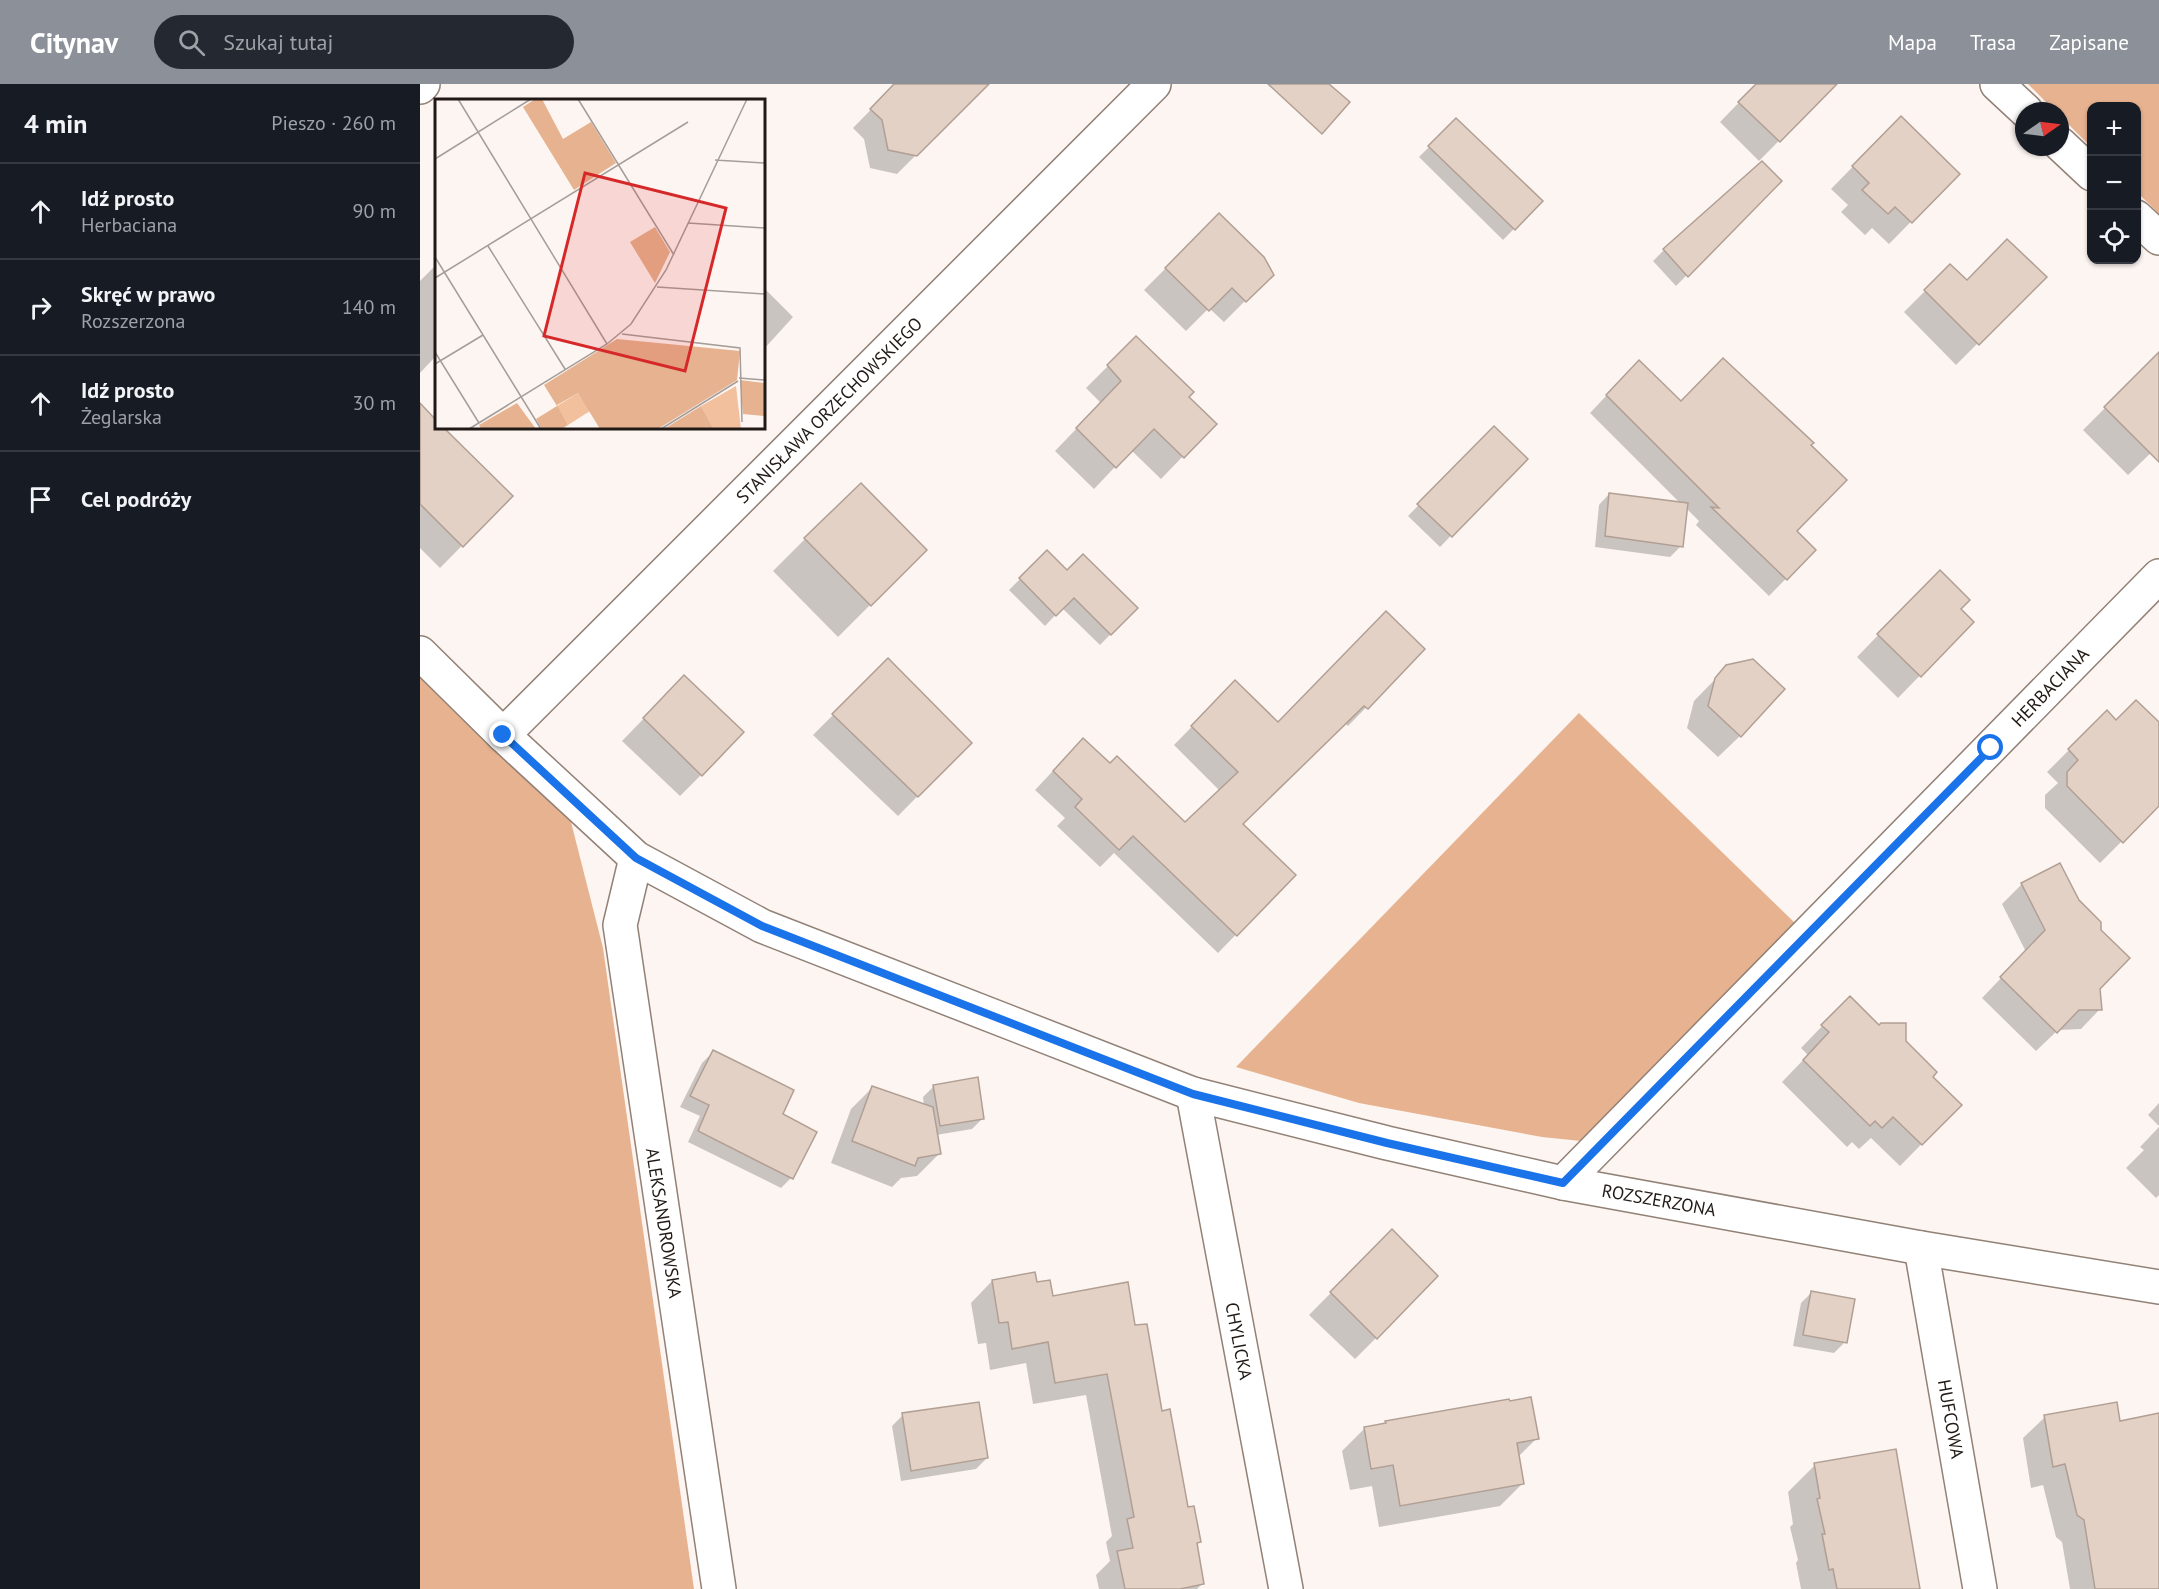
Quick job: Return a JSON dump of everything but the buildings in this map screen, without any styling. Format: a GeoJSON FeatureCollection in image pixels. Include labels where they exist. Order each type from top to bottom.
{"type":"FeatureCollection","features":[{"type":"Feature","properties":{"kind":"street","name":"STANISŁAWA ORZECHOWSKIEGO"},"geometry":{"type":"LineString","coordinates":[[503,735],[1154,84]]}},
{"type":"Feature","properties":{"kind":"street"},"geometry":{"type":"LineString","coordinates":[[1997,84],[2016,102]]}},
{"type":"Feature","properties":{"kind":"street"},"geometry":{"type":"LineString","coordinates":[[2069,153],[2087,170]]}},
{"type":"Feature","properties":{"kind":"street"},"geometry":{"type":"LineString","coordinates":[[2141,222],[2159,238]]}},
{"type":"Feature","properties":{"kind":"street","name":"HERBACIANA"},"geometry":{"type":"LineString","coordinates":[[1563,1183],[2159,576]]}},
{"type":"Feature","properties":{"kind":"street","name":"ROZSZERZONA"},"geometry":{"type":"LineString","coordinates":[[420,653],[503,735],[636,858],[762,926],[1193,1094],[1387,1143],[1563,1183],[1921,1248],[2159,1287]]}},
{"type":"Feature","properties":{"kind":"street","name":"ALEKSANDROWSKA"},"geometry":{"type":"LineString","coordinates":[[636,858],[620,925],[719,1589]]}},
{"type":"Feature","properties":{"kind":"street","name":"CHYLICKA"},"geometry":{"type":"LineString","coordinates":[[1193,1094],[1286,1589]]}},
{"type":"Feature","properties":{"kind":"street","name":"HUFCOWA"},"geometry":{"type":"LineString","coordinates":[[1921,1248],[1980,1589]]}},
{"type":"Feature","properties":{"kind":"shaded area"},"geometry":{"type":"Polygon","coordinates":[[[2028,84],[2159,84],[2159,214],[2141,196],[2141,102],[2087,102],[2087,143],[2069,125],[2069,102],[2046,102],[2028,84]]]}},
{"type":"Feature","properties":{"kind":"shaded area"},"geometry":{"type":"Polygon","coordinates":[[[420,675],[571,822],[603,948],[694,1589],[420,1589],[420,675]]]}},
{"type":"Feature","properties":{"kind":"shaded area"},"geometry":{"type":"Polygon","coordinates":[[[1579,713],[1795,923],[1581,1141],[1542,1137],[1359,1103],[1236,1067],[1579,713]]]}},
{"type":"Feature","properties":{"kind":"route"},"geometry":{"type":"LineString","coordinates":[[503,735],[636,858],[762,926],[1193,1094],[1387,1143],[1563,1183],[1991,748]]}}]}
